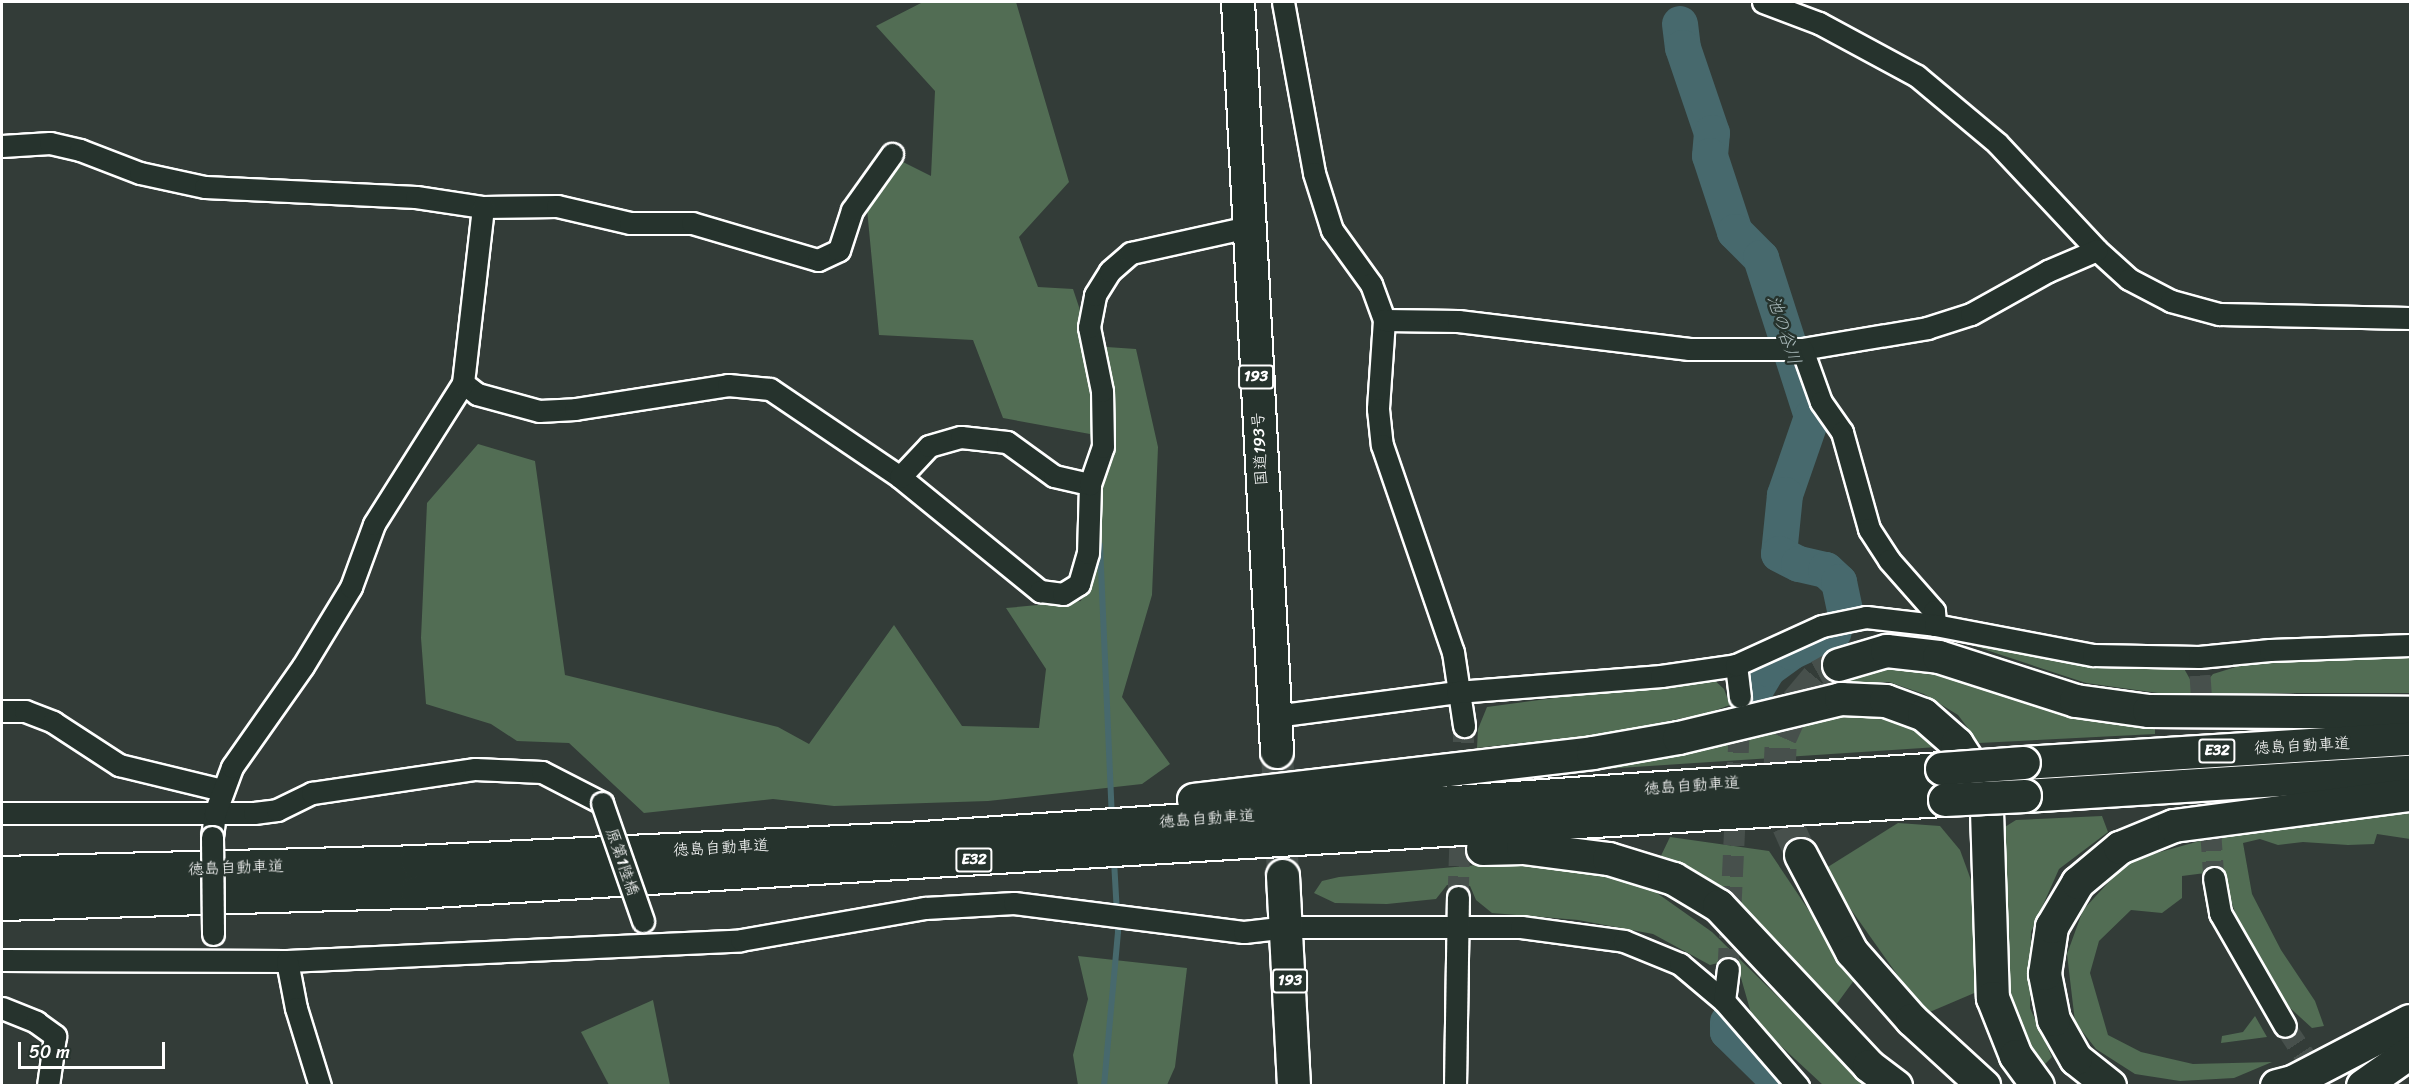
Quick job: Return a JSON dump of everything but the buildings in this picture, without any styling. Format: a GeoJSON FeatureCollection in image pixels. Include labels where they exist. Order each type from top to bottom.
{"type":"FeatureCollection","features":[{"type":"Feature","properties":{"kind":"highway","name":"国道193号"},"geometry":{"type":"LineString","coordinates":[[1238,2],[1277,752]]}},
{"type":"Feature","properties":{"kind":"highway"},"geometry":{"type":"LineString","coordinates":[[1839,665],[1887,651],[1939,657],[2076,701],[2149,711],[2410,713]]}},
{"type":"Feature","properties":{"kind":"highway"},"geometry":{"type":"LineString","coordinates":[[908,839],[1593,753],[1679,738],[1841,699],[1886,701],[1924,715],[1957,744],[1979,778],[1987,811],[1993,998],[2016,1056],[2038,1086]]}},
{"type":"Feature","properties":{"kind":"highway","name":"徳島自動車道"},"geometry":{"type":"LineString","coordinates":[[2,873],[417,862],[908,839],[2410,739]]}},
{"type":"Feature","properties":{"kind":"highway","name":"徳島自動車道"},"geometry":{"type":"LineString","coordinates":[[2,904],[417,892],[1137,851],[2410,771]]}},
{"type":"Feature","properties":{"kind":"highway"},"geometry":{"type":"LineString","coordinates":[[2110,1086],[2076,1059],[2054,1020],[2045,974],[2052,927],[2078,883],[2120,848],[2174,826],[2410,795]]}},
{"type":"Feature","properties":{"kind":"highway"},"geometry":{"type":"LineString","coordinates":[[1137,851],[1523,848],[1609,859],[1674,879],[1719,906],[1869,1066],[1896,1086]]}},
{"type":"Feature","properties":{"kind":"highway"},"geometry":{"type":"LineString","coordinates":[[1801,855],[1852,952],[1912,1020],[1984,1086]]}},
{"type":"Feature","properties":{"kind":"highway","name":"193"},"geometry":{"type":"LineString","coordinates":[[1283,876],[1288,927],[1294,1086]]}},
{"type":"Feature","properties":{"kind":"highway"},"geometry":{"type":"LineString","coordinates":[[2277,1086],[2293,1082],[2406,1036]]}},
{"type":"Feature","properties":{"kind":"highway"},"geometry":{"type":"LineString","coordinates":[[2325,1086],[2406,1036]]}},
{"type":"Feature","properties":{"kind":"highway"},"geometry":{"type":"LineString","coordinates":[[2363,1086],[2406,1036]]}},
{"type":"Feature","properties":{"kind":"street"},"geometry":{"type":"LineString","coordinates":[[1283,2],[1314,173],[1328,219],[1332,230],[1371,284],[1384,320],[1378,409],[1382,445],[1446,628],[1464,726]]}},
{"type":"Feature","properties":{"kind":"street"},"geometry":{"type":"LineString","coordinates":[[1763,2],[1819,23],[1917,76],[1997,143],[2097,250],[2129,279],[2171,301],[2219,314],[2410,318]]}},
{"type":"Feature","properties":{"kind":"street"},"geometry":{"type":"LineString","coordinates":[[2,146],[50,143],[80,150],[140,173],[205,187],[416,197],[483,207],[557,206],[630,223],[692,223],[818,260],[839,250],[852,210],[892,154]]}},
{"type":"Feature","properties":{"kind":"street"},"geometry":{"type":"LineString","coordinates":[[213,962],[212,837],[215,813],[222,790],[232,767],[303,666],[351,587],[374,524],[464,383],[483,207]]}},
{"type":"Feature","properties":{"kind":"street"},"geometry":{"type":"LineString","coordinates":[[464,383],[477,394],[540,411],[575,410],[728,385],[770,389],[900,477],[1040,591],[1063,594],[1079,584],[1088,553],[1090,484],[1103,447],[1102,392],[1089,327],[1095,295],[1110,271],[1131,254],[1248,227]]}},
{"type":"Feature","properties":{"kind":"street"},"geometry":{"type":"LineString","coordinates":[[1384,320],[1458,321],[1689,349],[1795,349],[1927,328],[1971,314],[2048,272],[2097,250]]}},
{"type":"Feature","properties":{"kind":"street"},"geometry":{"type":"LineString","coordinates":[[1795,349],[1821,402],[1842,432],[1869,529],[1889,560],[1934,611],[1935,625]]}},
{"type":"Feature","properties":{"kind":"street"},"geometry":{"type":"LineString","coordinates":[[900,477],[929,446],[961,437],[1007,442],[1054,476],[1090,484]]}},
{"type":"Feature","properties":{"kind":"street"},"geometry":{"type":"LineString","coordinates":[[1275,716],[1457,692],[1661,676],[1736,665],[1822,626],[1866,618],[1935,625],[2093,655],[2199,666],[2270,650],[2410,645]]}},
{"type":"Feature","properties":{"kind":"street"},"geometry":{"type":"LineString","coordinates":[[1736,665],[1740,697]]}},
{"type":"Feature","properties":{"kind":"street"},"geometry":{"type":"LineString","coordinates":[[2,711],[25,711],[53,722],[119,765],[222,790]]}},
{"type":"Feature","properties":{"kind":"street","name":"原第1陸橋"},"geometry":{"type":"LineString","coordinates":[[215,813],[277,810],[312,793],[475,770],[542,772],[602,803],[643,921],[648,944]]}},
{"type":"Feature","properties":{"kind":"street"},"geometry":{"type":"LineString","coordinates":[[2,813],[215,813]]}},
{"type":"Feature","properties":{"kind":"street"},"geometry":{"type":"LineString","coordinates":[[2214,878],[2220,913],[2285,1026]]}},
{"type":"Feature","properties":{"kind":"street"},"geometry":{"type":"LineString","coordinates":[[1455,1086],[1458,897]]}},
{"type":"Feature","properties":{"kind":"street"},"geometry":{"type":"LineString","coordinates":[[2,960],[287,961],[741,940],[925,908],[1014,903],[1244,932],[1288,927],[1521,927],[1624,941],[1680,964],[1724,1001],[1798,1086]]}},
{"type":"Feature","properties":{"kind":"street"},"geometry":{"type":"LineString","coordinates":[[287,961],[296,1008],[320,1086]]}},
{"type":"Feature","properties":{"kind":"street"},"geometry":{"type":"LineString","coordinates":[[1724,1001],[1728,969]]}},
{"type":"Feature","properties":{"kind":"street"},"geometry":{"type":"LineString","coordinates":[[2,1008],[36,1022],[55,1036],[48,1086]]}},
{"type":"Feature","properties":{"kind":"green space"},"geometry":{"type":"Polygon","coordinates":[[[923,2],[1016,2],[1069,182],[1019,237],[1038,287],[1073,289],[1092,346],[1136,349],[1158,447],[1152,595],[1122,697],[1170,764],[1142,784],[988,801],[834,806],[773,799],[644,813],[569,743],[517,741],[491,724],[426,704],[421,638],[427,503],[478,444],[535,461],[565,675],[778,727],[809,744],[894,625],[962,726],[1039,728],[1046,669],[1006,608],[1081,601],[1101,511],[1090,434],[1003,418],[973,340],[879,335],[865,188],[899,160],[931,176],[935,91],[876,26],[923,2]]]}},
{"type":"Feature","properties":{"kind":"green space"},"geometry":{"type":"Polygon","coordinates":[[[1953,639],[2077,664],[2182,665],[2191,681],[2207,681],[2213,674],[2255,661],[2410,657],[2410,693],[2158,693],[2086,683],[1953,639]]]}},
{"type":"Feature","properties":{"kind":"green space"},"geometry":{"type":"Polygon","coordinates":[[[1896,663],[2155,721],[2155,734],[1979,743],[1958,715],[1924,694],[1889,682],[1842,683],[1860,669],[1896,663]]]}},
{"type":"Feature","properties":{"kind":"green space"},"geometry":{"type":"Polygon","coordinates":[[[1711,677],[1724,689],[1730,705],[1708,713],[1604,734],[1477,748],[1478,729],[1487,707],[1711,677]]]}},
{"type":"Feature","properties":{"kind":"green space"},"geometry":{"type":"Polygon","coordinates":[[[1878,711],[1912,724],[1938,747],[1604,769],[1605,763],[1816,713],[1878,711]]]}},
{"type":"Feature","properties":{"kind":"green space"},"geometry":{"type":"Polygon","coordinates":[[[2410,811],[2410,839],[2377,834],[2374,844],[2303,842],[2278,845],[2260,839],[2243,843],[2252,894],[2281,950],[2315,1001],[2324,1026],[2312,1028],[2289,1007],[2266,974],[2241,930],[2221,871],[2182,876],[2182,898],[2162,913],[2131,910],[2099,941],[2090,973],[2108,1035],[2141,1052],[2193,1064],[2272,1062],[2234,1078],[2180,1081],[2135,1074],[2096,1049],[2075,1022],[2067,954],[2083,910],[2128,861],[2239,830],[2410,811]]]}},
{"type":"Feature","properties":{"kind":"green space"},"geometry":{"type":"Polygon","coordinates":[[[2102,816],[2108,832],[2059,869],[2031,932],[2030,1008],[2052,1057],[2042,1067],[2015,1018],[1999,937],[2000,830],[2016,820],[2102,816]]]}},
{"type":"Feature","properties":{"kind":"green space"},"geometry":{"type":"Polygon","coordinates":[[[1898,823],[1940,826],[1960,850],[1975,891],[1979,991],[1925,1014],[1823,870],[1898,823]]]}},
{"type":"Feature","properties":{"kind":"green space"},"geometry":{"type":"Polygon","coordinates":[[[1670,837],[1769,851],[1855,979],[1833,1009],[1769,935],[1714,890],[1658,862],[1670,837]]]}},
{"type":"Feature","properties":{"kind":"green space"},"geometry":{"type":"Polygon","coordinates":[[[1478,865],[1562,866],[1647,886],[1712,932],[1868,1085],[1823,1085],[1753,1020],[1739,971],[1722,962],[1710,965],[1653,934],[1578,920],[1492,913],[1476,900],[1470,886],[1447,885],[1436,899],[1387,904],[1335,903],[1314,893],[1322,881],[1339,877],[1478,865]]]}},
{"type":"Feature","properties":{"kind":"green space"},"geometry":{"type":"Polygon","coordinates":[[[1078,956],[1187,968],[1175,1067],[1167,1085],[1078,1085],[1073,1055],[1088,999],[1078,956]]]}},
{"type":"Feature","properties":{"kind":"green space"},"geometry":{"type":"Polygon","coordinates":[[[653,1000],[670,1085],[609,1085],[581,1032],[653,1000]]]}},
{"type":"Feature","properties":{"kind":"green space"},"geometry":{"type":"Polygon","coordinates":[[[2255,1016],[2267,1037],[2221,1043],[2222,1036],[2243,1032],[2255,1016]]]}},
{"type":"Feature","properties":{"kind":"waterway","name":"池の谷川"},"geometry":{"type":"LineString","coordinates":[[1680,24],[1683,48],[1712,133],[1710,156],[1735,232],[1761,258],[1812,417],[1785,495],[1779,554],[1799,564],[1826,570],[1839,582],[1845,610]]}},
{"type":"Feature","properties":{"kind":"waterway"},"geometry":{"type":"LineString","coordinates":[[1100,545],[1112,817]]}},
{"type":"Feature","properties":{"kind":"waterway","name":"池の谷川"},"geometry":{"type":"LineString","coordinates":[[1753,694],[1768,669],[1791,652],[1834,632]]}},
{"type":"Feature","properties":{"kind":"waterway"},"geometry":{"type":"LineString","coordinates":[[1104,1086],[1118,932],[1114,860]]}},
{"type":"Feature","properties":{"kind":"waterway","name":"池の谷川"},"geometry":{"type":"LineString","coordinates":[[1728,1022],[1728,1032],[1783,1086]]}},
{"type":"Feature","properties":{"kind":"tunnel"},"geometry":{"type":"LineString","coordinates":[[1801,855],[1788,826],[1779,780],[1781,737],[1796,703],[1819,676],[1839,665]]}},
{"type":"Feature","properties":{"kind":"tunnel"},"geometry":{"type":"LineString","coordinates":[[2200,675],[2214,878]]}},
{"type":"Feature","properties":{"kind":"tunnel"},"geometry":{"type":"LineString","coordinates":[[1728,969],[1740,713]]}},
{"type":"Feature","properties":{"kind":"tunnel"},"geometry":{"type":"LineString","coordinates":[[1458,897],[1464,726]]}},
{"type":"Feature","properties":{"kind":"tunnel"},"geometry":{"type":"LineString","coordinates":[[1277,752],[1283,876]]}},
{"type":"Feature","properties":{"kind":"tunnel"},"geometry":{"type":"LineString","coordinates":[[2285,1026],[2325,1086]]}}]}
